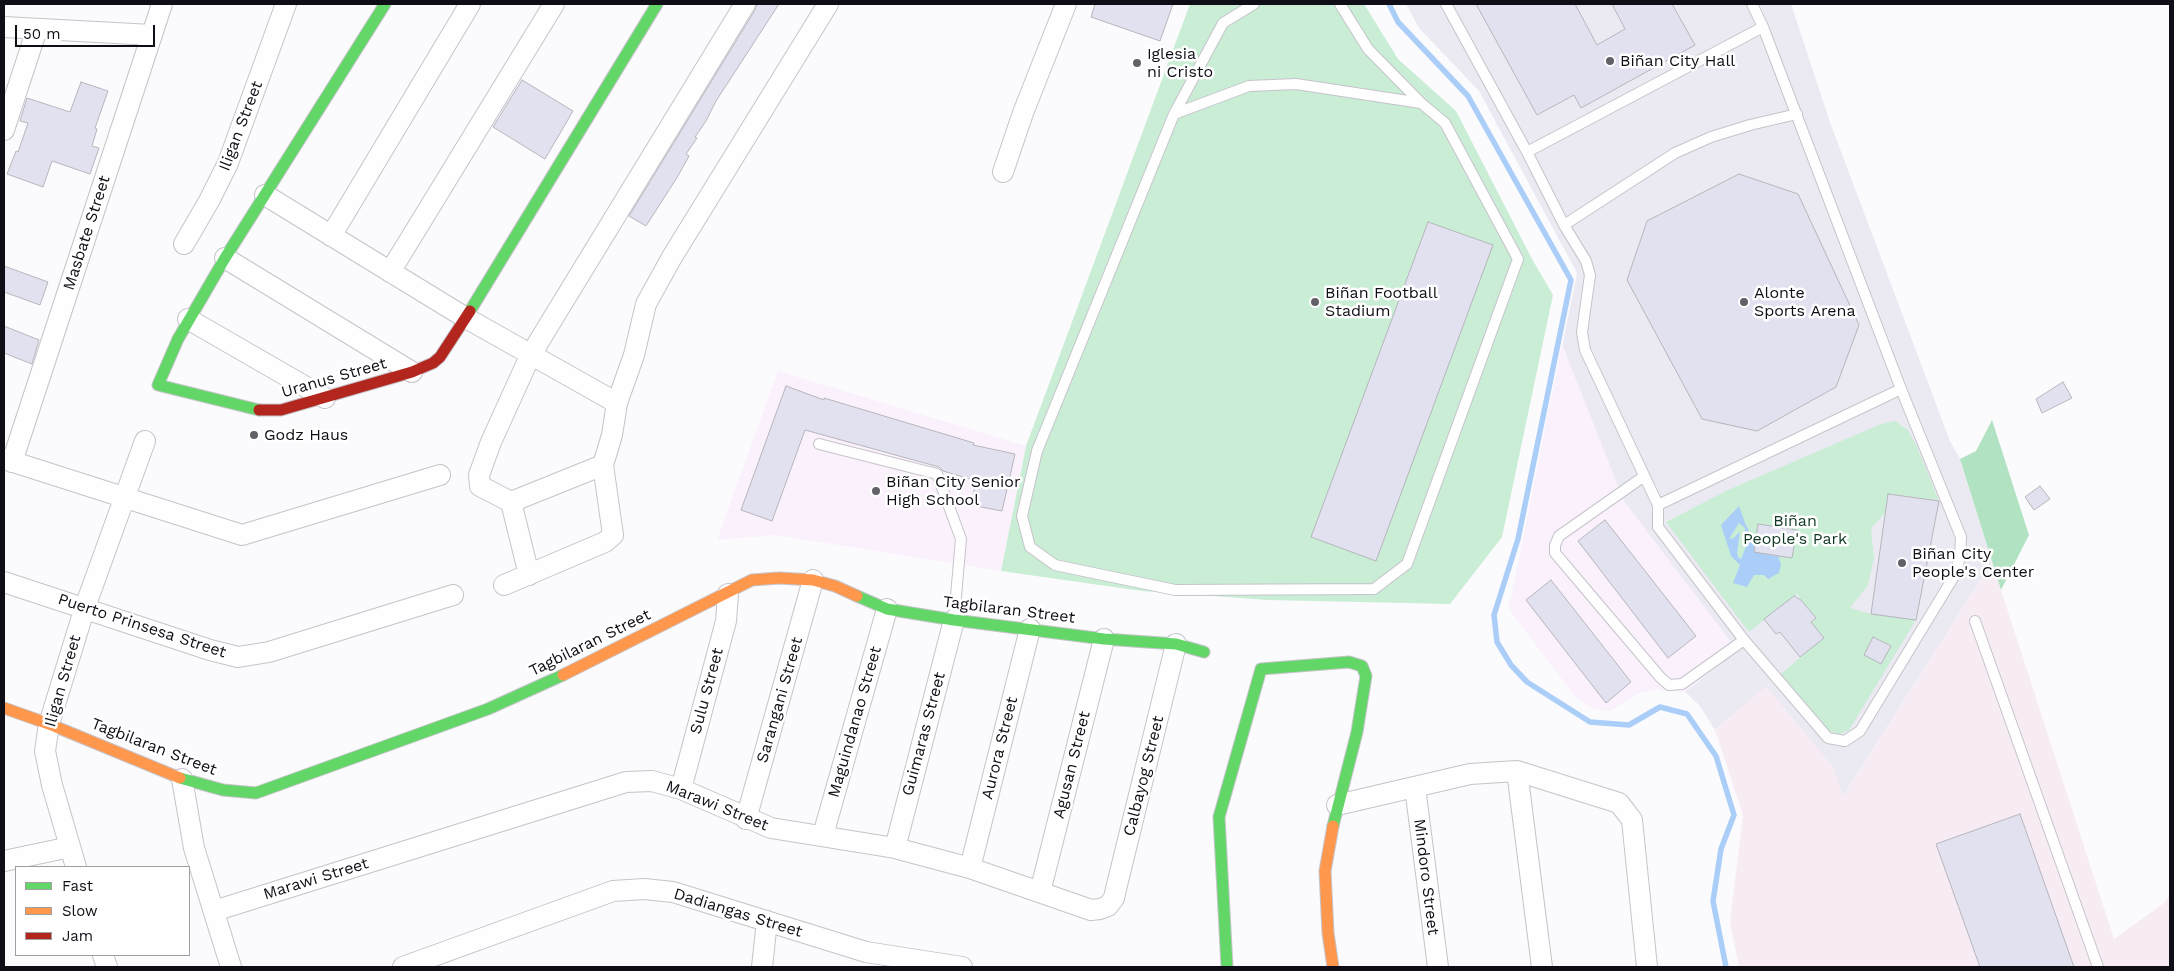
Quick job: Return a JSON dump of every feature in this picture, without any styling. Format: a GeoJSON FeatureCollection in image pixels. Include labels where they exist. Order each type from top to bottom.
{"type":"FeatureCollection","features":[{"type":"Feature","properties":{"kind":"street","name":"Masbate Street"},"geometry":{"type":"LineString","coordinates":[[8,461],[162,4]]}},
{"type":"Feature","properties":{"kind":"street","name":"Iligan Street"},"geometry":{"type":"LineString","coordinates":[[184,244],[228,163],[286,4]]}},
{"type":"Feature","properties":{"kind":"street"},"geometry":{"type":"LineString","coordinates":[[325,398],[188,319],[385,4]]}},
{"type":"Feature","properties":{"kind":"street"},"geometry":{"type":"LineString","coordinates":[[331,236],[470,4]]}},
{"type":"Feature","properties":{"kind":"street"},"geometry":{"type":"LineString","coordinates":[[390,272],[554,4]]}},
{"type":"Feature","properties":{"kind":"street","name":"Uranus Street"},"geometry":{"type":"LineString","coordinates":[[188,319],[158,385],[264,411],[281,410],[325,398],[412,372],[433,363],[440,356],[466,318],[657,4]]}},
{"type":"Feature","properties":{"kind":"street"},"geometry":{"type":"LineString","coordinates":[[530,575],[511,502],[480,486],[479,476],[491,442],[530,356],[745,4]]}},
{"type":"Feature","properties":{"kind":"street"},"geometry":{"type":"LineString","coordinates":[[504,585],[605,542],[613,535],[603,465],[612,435],[616,403],[634,355],[646,304],[672,257],[828,4]]}},
{"type":"Feature","properties":{"kind":"street"},"geometry":{"type":"LineString","coordinates":[[1003,172],[1022,113],[1066,4]]}},
{"type":"Feature","properties":{"kind":"street"},"geometry":{"type":"LineString","coordinates":[[4,27],[152,35]]}},
{"type":"Feature","properties":{"kind":"street"},"geometry":{"type":"LineString","coordinates":[[4,130],[36,29]]}},
{"type":"Feature","properties":{"kind":"street"},"geometry":{"type":"LineString","coordinates":[[265,195],[530,356],[616,403]]}},
{"type":"Feature","properties":{"kind":"street"},"geometry":{"type":"LineString","coordinates":[[225,258],[412,372]]}},
{"type":"Feature","properties":{"kind":"street","name":"Iligan Street"},"geometry":{"type":"LineString","coordinates":[[76,866],[52,785],[45,751],[49,724],[85,608],[145,441]]}},
{"type":"Feature","properties":{"kind":"street"},"geometry":{"type":"LineString","coordinates":[[8,461],[242,535],[440,475]]}},
{"type":"Feature","properties":{"kind":"street"},"geometry":{"type":"LineString","coordinates":[[511,502],[603,465]]}},
{"type":"Feature","properties":{"kind":"street","name":"Tagbilaran Street"},"geometry":{"type":"LineString","coordinates":[[4,708],[49,724],[182,779],[223,790],[256,792],[288,782],[512,698],[554,680],[728,594],[752,580],[778,578],[814,580],[834,586],[886,608],[954,620],[1104,639],[1176,644],[1204,652]]}},
{"type":"Feature","properties":{"kind":"street","name":"Sarangani Street"},"geometry":{"type":"LineString","coordinates":[[746,819],[814,580]]}},
{"type":"Feature","properties":{"kind":"street","name":"Puerto Prinsesa Street"},"geometry":{"type":"LineString","coordinates":[[4,582],[210,650],[238,657],[269,652],[453,596]]}},
{"type":"Feature","properties":{"kind":"street","name":"Sulu Street"},"geometry":{"type":"LineString","coordinates":[[681,788],[726,621],[728,594]]}},
{"type":"Feature","properties":{"kind":"street","name":"Maguindanao Street"},"geometry":{"type":"LineString","coordinates":[[823,835],[886,608]]}},
{"type":"Feature","properties":{"kind":"street","name":"Guimaras Street"},"geometry":{"type":"LineString","coordinates":[[894,848],[954,620]]}},
{"type":"Feature","properties":{"kind":"street","name":"Aurora Street"},"geometry":{"type":"LineString","coordinates":[[970,868],[1030,629]]}},
{"type":"Feature","properties":{"kind":"street","name":"Agusan Street"},"geometry":{"type":"LineString","coordinates":[[1040,892],[1104,639]]}},
{"type":"Feature","properties":{"kind":"street","name":"Calbayog Street"},"geometry":{"type":"LineString","coordinates":[[1108,906],[1114,898],[1176,644]]}},
{"type":"Feature","properties":{"kind":"street"},"geometry":{"type":"LineString","coordinates":[[1228,967],[1219,817],[1261,669],[1349,662],[1362,666],[1366,676],[1358,732],[1337,806],[1325,871],[1328,933],[1333,967]]}},
{"type":"Feature","properties":{"kind":"street"},"geometry":{"type":"LineString","coordinates":[[1337,806],[1470,774],[1517,771],[1619,803],[1632,820],[1647,967]]}},
{"type":"Feature","properties":{"kind":"street"},"geometry":{"type":"LineString","coordinates":[[1517,771],[1542,967]]}},
{"type":"Feature","properties":{"kind":"street"},"geometry":{"type":"LineString","coordinates":[[182,779],[194,848],[230,967]]}},
{"type":"Feature","properties":{"kind":"street","name":"Marawi Street"},"geometry":{"type":"LineString","coordinates":[[214,911],[626,782],[652,781],[681,788],[746,819],[771,828],[894,848],[970,868],[1091,910],[1108,906]]}},
{"type":"Feature","properties":{"kind":"street","name":"Mindoro Street"},"geometry":{"type":"LineString","coordinates":[[1414,787],[1438,967]]}},
{"type":"Feature","properties":{"kind":"street"},"geometry":{"type":"LineString","coordinates":[[4,861],[70,847]]}},
{"type":"Feature","properties":{"kind":"street","name":"Dadiangas Street"},"geometry":{"type":"LineString","coordinates":[[403,967],[613,891],[644,889],[673,892],[767,921],[866,960],[962,967]]}},
{"type":"Feature","properties":{"kind":"street"},"geometry":{"type":"LineString","coordinates":[[762,967],[767,921]]}},
{"type":"Feature","properties":{"kind":"lane"},"geometry":{"type":"LineString","coordinates":[[1254,4],[1223,23],[1174,114],[1037,451],[1022,516],[1030,548],[1055,565],[1175,590],[1374,589],[1407,564],[1518,259],[1445,123],[1368,49],[1340,4]]}},
{"type":"Feature","properties":{"kind":"lane"},"geometry":{"type":"LineString","coordinates":[[1446,4],[1528,152],[1564,225],[1586,261],[1590,275],[1582,332],[1585,350],[1643,477],[1658,505],[1658,527],[1744,640],[1828,738],[1845,741],[1860,731],[1953,578],[1960,558],[1961,537],[1901,389],[1763,26],[1752,4]]}},
{"type":"Feature","properties":{"kind":"lane"},"geometry":{"type":"LineString","coordinates":[[1528,152],[1763,26]]}},
{"type":"Feature","properties":{"kind":"lane"},"geometry":{"type":"LineString","coordinates":[[1174,114],[1248,86],[1296,84],[1421,102]]}},
{"type":"Feature","properties":{"kind":"lane"},"geometry":{"type":"LineString","coordinates":[[1564,225],[1675,153],[1718,135],[1797,114]]}},
{"type":"Feature","properties":{"kind":"lane"},"geometry":{"type":"LineString","coordinates":[[1658,505],[1901,389]]}},
{"type":"Feature","properties":{"kind":"lane"},"geometry":{"type":"LineString","coordinates":[[818,444],[937,474],[961,539],[954,620]]}},
{"type":"Feature","properties":{"kind":"lane"},"geometry":{"type":"LineString","coordinates":[[1643,477],[1559,536],[1555,545],[1555,553],[1660,677],[1669,685],[1682,684],[1744,640]]}},
{"type":"Feature","properties":{"kind":"lane"},"geometry":{"type":"LineString","coordinates":[[1975,622],[2098,967]]}},
{"type":"Feature","properties":{"kind":"shaded area"},"geometry":{"type":"Polygon","coordinates":[[[1406,4],[1791,4],[1831,125],[1950,441],[1960,459],[1992,562],[1842,798],[1766,687],[1715,730],[1700,706],[1685,692],[1656,689],[1639,693],[1610,711],[1592,708],[1575,696],[1509,609],[1577,273],[1479,91],[1419,28],[1406,4]]]}},
{"type":"Feature","properties":{"kind":"shaded area"},"geometry":{"type":"Polygon","coordinates":[[[1562,344],[1624,501],[1738,651],[1685,692],[1657,689],[1639,693],[1610,711],[1592,708],[1575,696],[1509,609],[1562,344]]]}},
{"type":"Feature","properties":{"kind":"shaded area","name":"Biñan City Senior High School"},"geometry":{"type":"Polygon","coordinates":[[[778,371],[1026,446],[1001,571],[776,535],[717,540],[778,371]]]}},
{"type":"Feature","properties":{"kind":"shaded area"},"geometry":{"type":"Polygon","coordinates":[[[1992,562],[2114,939],[2164,903],[2170,895],[2170,967],[1739,967],[1730,922],[1743,815],[1715,730],[1766,686],[1834,768],[1843,797],[1992,562]]]}},
{"type":"Feature","properties":{"kind":"green space","name":"Biñan Football Stadium"},"geometry":{"type":"Polygon","coordinates":[[[1190,4],[1364,4],[1398,59],[1456,111],[1532,259],[1553,295],[1502,537],[1450,604],[1268,600],[1142,591],[1001,571],[1026,446],[1190,4]]]}},
{"type":"Feature","properties":{"kind":"green space"},"geometry":{"type":"Polygon","coordinates":[[[1992,420],[2029,535],[2001,590],[1960,459],[1976,451],[1992,420]]]}},
{"type":"Feature","properties":{"kind":"green space","name":"Biñan People's Park"},"geometry":{"type":"Polygon","coordinates":[[[1895,421],[1908,430],[1939,501],[1888,494],[1885,513],[1871,528],[1874,558],[1868,585],[1850,608],[1871,614],[1916,620],[1849,730],[1839,734],[1829,731],[1780,675],[1823,638],[1811,622],[1816,618],[1797,594],[1749,632],[1666,522],[1728,490],[1881,424],[1895,421]]]}},
{"type":"Feature","properties":{"kind":"water"},"geometry":{"type":"Polygon","coordinates":[[[1739,506],[1749,531],[1754,534],[1754,552],[1778,556],[1781,564],[1779,573],[1768,579],[1764,575],[1754,575],[1747,587],[1733,583],[1740,565],[1731,556],[1721,525],[1739,506]],[[1739,523],[1729,539],[1734,538],[1740,531],[1737,554],[1741,559],[1748,542],[1744,537],[1745,528],[1739,523]]]}},
{"type":"Feature","properties":{"kind":"building"},"geometry":{"type":"Polygon","coordinates":[[[757,4],[779,4],[716,101],[695,137],[697,138],[686,154],[689,156],[678,176],[646,226],[629,216],[757,4]]]}},
{"type":"Feature","properties":{"kind":"building"},"geometry":{"type":"Polygon","coordinates":[[[1095,4],[1173,4],[1160,41],[1091,17],[1095,4]]]}},
{"type":"Feature","properties":{"kind":"building","name":"Biñan City Hall"},"geometry":{"type":"Polygon","coordinates":[[[1476,4],[1575,4],[1597,45],[1625,29],[1612,4],[1672,4],[1695,45],[1581,108],[1574,95],[1537,115],[1476,4]]]}},
{"type":"Feature","properties":{"kind":"building"},"geometry":{"type":"Polygon","coordinates":[[[522,80],[573,111],[545,159],[493,127],[522,80]]]}},
{"type":"Feature","properties":{"kind":"building"},"geometry":{"type":"Polygon","coordinates":[[[81,82],[108,91],[95,128],[97,129],[92,146],[99,148],[90,174],[52,161],[43,187],[7,174],[16,151],[18,152],[28,123],[20,121],[27,98],[70,112],[81,82]]]}},
{"type":"Feature","properties":{"kind":"building","name":"Alonte Sports Arena"},"geometry":{"type":"Polygon","coordinates":[[[1739,174],[1798,194],[1859,325],[1836,387],[1757,431],[1702,419],[1627,280],[1647,221],[1739,174]]]}},
{"type":"Feature","properties":{"kind":"building"},"geometry":{"type":"Polygon","coordinates":[[[1428,222],[1493,245],[1376,561],[1311,537],[1428,222]]]}},
{"type":"Feature","properties":{"kind":"building"},"geometry":{"type":"Polygon","coordinates":[[[4,266],[48,282],[40,305],[4,292],[4,266]]]}},
{"type":"Feature","properties":{"kind":"building"},"geometry":{"type":"Polygon","coordinates":[[[4,326],[39,340],[32,364],[4,353],[4,326]]]}},
{"type":"Feature","properties":{"kind":"building"},"geometry":{"type":"Polygon","coordinates":[[[2063,382],[2072,398],[2042,413],[2036,399],[2063,382]]]}},
{"type":"Feature","properties":{"kind":"building"},"geometry":{"type":"Polygon","coordinates":[[[786,386],[824,400],[824,398],[974,443],[973,445],[1015,454],[1002,511],[971,505],[976,481],[943,471],[939,467],[805,430],[772,521],[741,510],[786,386]]]}},
{"type":"Feature","properties":{"kind":"building"},"geometry":{"type":"Polygon","coordinates":[[[2040,486],[2050,499],[2034,510],[2025,497],[2040,486]]]}},
{"type":"Feature","properties":{"kind":"building","name":"Biñan City People's Center"},"geometry":{"type":"Polygon","coordinates":[[[1888,494],[1939,501],[1916,620],[1871,614],[1888,494]]]}},
{"type":"Feature","properties":{"kind":"building"},"geometry":{"type":"Polygon","coordinates":[[[1605,520],[1696,636],[1668,658],[1578,541],[1605,520]]]}},
{"type":"Feature","properties":{"kind":"building"},"geometry":{"type":"Polygon","coordinates":[[[1758,524],[1797,530],[1792,558],[1754,552],[1758,524]]]}},
{"type":"Feature","properties":{"kind":"building"},"geometry":{"type":"Polygon","coordinates":[[[1551,580],[1631,682],[1606,703],[1526,600],[1551,580]]]}},
{"type":"Feature","properties":{"kind":"building"},"geometry":{"type":"Polygon","coordinates":[[[1794,596],[1801,600],[1816,618],[1811,622],[1824,638],[1800,657],[1780,632],[1776,634],[1764,619],[1794,596]]]}},
{"type":"Feature","properties":{"kind":"building"},"geometry":{"type":"Polygon","coordinates":[[[1873,637],[1891,646],[1881,664],[1864,655],[1873,637]]]}},
{"type":"Feature","properties":{"kind":"building"},"geometry":{"type":"Polygon","coordinates":[[[2020,814],[2074,967],[1980,967],[1936,844],[2020,814]]]}},
{"type":"Feature","properties":{"kind":"waterway"},"geometry":{"type":"LineString","coordinates":[[1389,4],[1398,22],[1468,96],[1571,280],[1518,539],[1494,615],[1497,642],[1511,665],[1527,682],[1590,722],[1629,725],[1660,707],[1687,714],[1716,756],[1734,815],[1721,849],[1713,901],[1726,967]]}},
{"type":"Feature","properties":{"kind":"traffic: fast"},"geometry":{"type":"LineString","coordinates":[[259,410],[158,385],[178,339],[225,258],[385,4]]}},
{"type":"Feature","properties":{"kind":"traffic: fast"},"geometry":{"type":"LineString","coordinates":[[470,311],[657,4]]}},
{"type":"Feature","properties":{"kind":"traffic: fast"},"geometry":{"type":"LineString","coordinates":[[857,596],[887,609],[954,620],[1104,639],[1176,644],[1204,652]]}},
{"type":"Feature","properties":{"kind":"traffic: fast"},"geometry":{"type":"LineString","coordinates":[[1227,967],[1219,817],[1261,669],[1349,662],[1362,666],[1366,676],[1357,732],[1333,826]]}},
{"type":"Feature","properties":{"kind":"traffic: fast"},"geometry":{"type":"LineString","coordinates":[[180,778],[223,790],[256,793],[488,709],[563,675]]}},
{"type":"Feature","properties":{"kind":"traffic: slow"},"geometry":{"type":"LineString","coordinates":[[563,675],[752,580],[779,578],[813,580],[835,586],[857,596]]}},
{"type":"Feature","properties":{"kind":"traffic: slow"},"geometry":{"type":"LineString","coordinates":[[4,708],[49,724],[180,778]]}},
{"type":"Feature","properties":{"kind":"traffic: slow"},"geometry":{"type":"LineString","coordinates":[[1333,826],[1325,871],[1328,933],[1333,967]]}},
{"type":"Feature","properties":{"kind":"traffic: jam"},"geometry":{"type":"LineString","coordinates":[[259,410],[281,410],[412,372],[433,363],[440,357],[470,311]]}},
{"type":"Feature","properties":{"kind":"place","name":"Biñan City Hall"},"geometry":{"type":"Point","coordinates":[1610,61]}},
{"type":"Feature","properties":{"kind":"place","name":"Iglesia ni Cristo"},"geometry":{"type":"Point","coordinates":[1137,63]}},
{"type":"Feature","properties":{"kind":"place","name":"Biñan Football Stadium"},"geometry":{"type":"Point","coordinates":[1315,302]}},
{"type":"Feature","properties":{"kind":"place","name":"Alonte Sports Arena"},"geometry":{"type":"Point","coordinates":[1744,302]}},
{"type":"Feature","properties":{"kind":"place","name":"Godz Haus"},"geometry":{"type":"Point","coordinates":[254,435]}},
{"type":"Feature","properties":{"kind":"place","name":"Biñan City Senior High School"},"geometry":{"type":"Point","coordinates":[876,491]}},
{"type":"Feature","properties":{"kind":"place","name":"Biñan City People's Center"},"geometry":{"type":"Point","coordinates":[1902,563]}}]}
